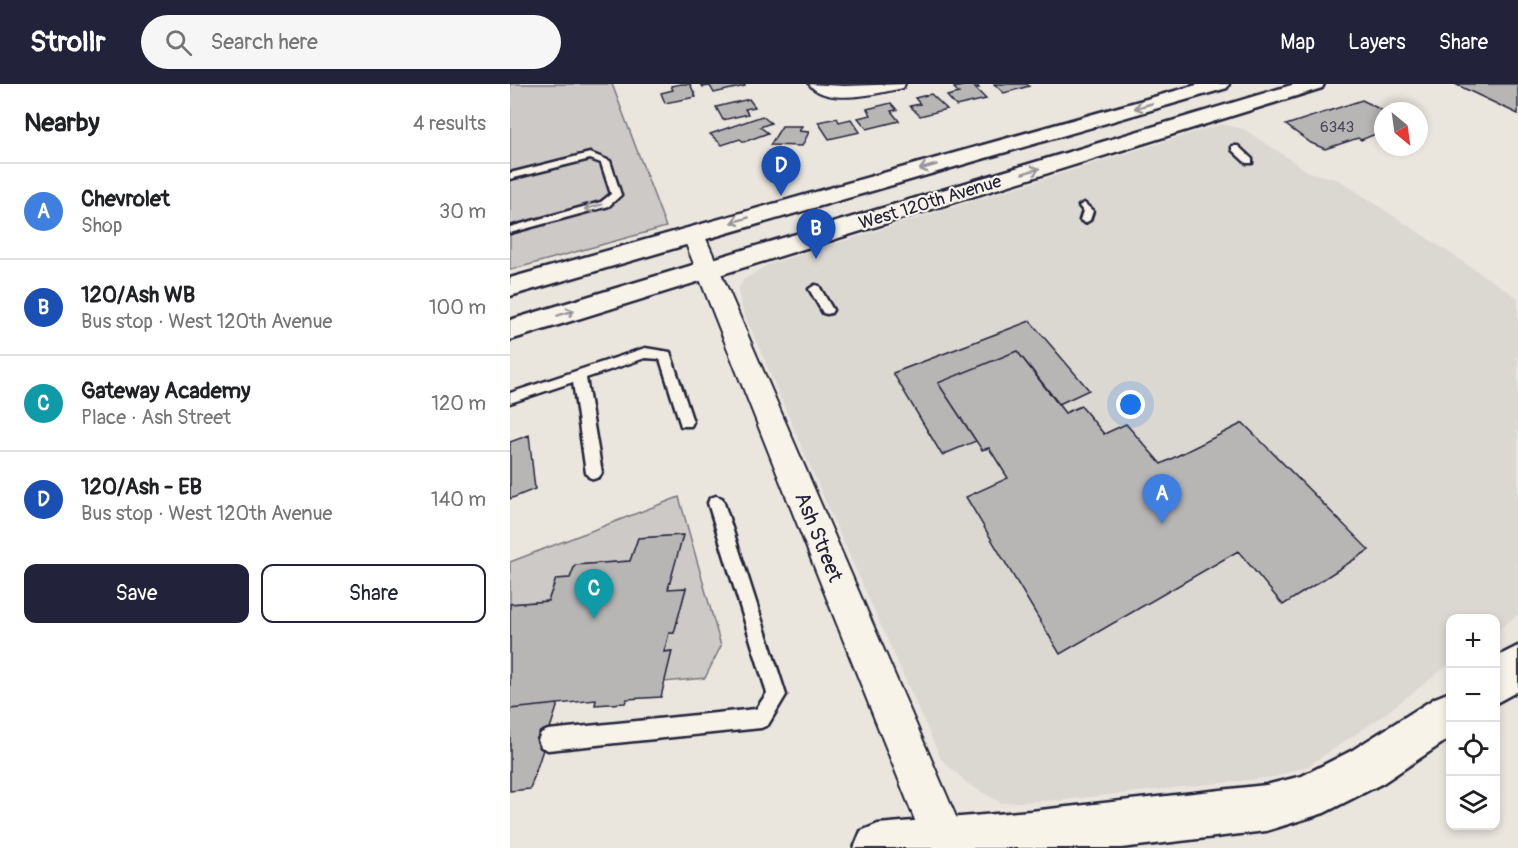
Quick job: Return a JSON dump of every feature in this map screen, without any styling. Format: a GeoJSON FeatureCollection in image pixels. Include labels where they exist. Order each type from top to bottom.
{"type":"FeatureCollection","features":[{"type":"Feature","properties":{"kind":"main road","name":"West 120th Avenue"},"geometry":{"type":"LineString","coordinates":[[510,286],[1220,84]]}},
{"type":"Feature","properties":{"kind":"main road"},"geometry":{"type":"LineString","coordinates":[[1232,117],[1223,105],[1226,100],[1257,84]]}},
{"type":"Feature","properties":{"kind":"main road","name":"West 120th Avenue"},"geometry":{"type":"LineString","coordinates":[[510,330],[1232,117],[1316,84]]}},
{"type":"Feature","properties":{"kind":"main road"},"geometry":{"type":"LineString","coordinates":[[1500,679],[1518,666]]}},
{"type":"Feature","properties":{"kind":"main road"},"geometry":{"type":"LineString","coordinates":[[878,848],[1031,835],[1266,808],[1308,797],[1367,767],[1446,716]]}},
{"type":"Feature","properties":{"kind":"street"},"geometry":{"type":"LineString","coordinates":[[816,90],[853,91],[897,84]]}},
{"type":"Feature","properties":{"kind":"street","name":"Ash Street"},"geometry":{"type":"LineString","coordinates":[[693,234],[945,842]]}},
{"type":"Feature","properties":{"kind":"lane"},"geometry":{"type":"LineString","coordinates":[[1235,148],[1249,161]]}},
{"type":"Feature","properties":{"kind":"lane"},"geometry":{"type":"LineString","coordinates":[[510,176],[590,156],[605,160],[616,195],[605,204],[510,230]]}},
{"type":"Feature","properties":{"kind":"lane"},"geometry":{"type":"LineString","coordinates":[[1084,206],[1088,211],[1085,220]]}},
{"type":"Feature","properties":{"kind":"lane"},"geometry":{"type":"LineString","coordinates":[[815,289],[827,310]]}},
{"type":"Feature","properties":{"kind":"lane"},"geometry":{"type":"LineString","coordinates":[[510,398],[645,353],[665,355],[686,422]]}},
{"type":"Feature","properties":{"kind":"lane"},"geometry":{"type":"LineString","coordinates":[[579,375],[594,473]]}},
{"type":"Feature","properties":{"kind":"lane"},"geometry":{"type":"LineString","coordinates":[[548,740],[761,718],[777,695],[716,503]]}},
{"type":"Feature","properties":{"kind":"shaded area"},"geometry":{"type":"Polygon","coordinates":[[[510,84],[612,84],[666,227],[510,270],[510,84]]]}},
{"type":"Feature","properties":{"kind":"shaded area"},"geometry":{"type":"Polygon","coordinates":[[[1221,124],[1244,129],[1309,172],[1339,180],[1518,298],[1518,615],[1500,628],[1500,614],[1446,614],[1446,667],[1381,717],[1310,765],[1275,777],[1063,800],[1001,803],[968,784],[941,759],[833,519],[742,309],[738,291],[743,280],[767,265],[1221,124]]]}},
{"type":"Feature","properties":{"kind":"shaded area"},"geometry":{"type":"Polygon","coordinates":[[[679,497],[721,646],[705,678],[664,682],[672,651],[664,652],[669,633],[674,633],[686,588],[668,589],[682,535],[638,538],[630,561],[575,565],[570,578],[556,579],[548,601],[510,604],[510,562],[679,497]]]}},
{"type":"Feature","properties":{"kind":"building"},"geometry":{"type":"Polygon","coordinates":[[[690,84],[696,97],[665,103],[661,93],[673,90],[671,86],[690,84]]]}},
{"type":"Feature","properties":{"kind":"building"},"geometry":{"type":"Polygon","coordinates":[[[701,84],[744,84],[745,86],[714,93],[710,86],[703,87],[701,84]]]}},
{"type":"Feature","properties":{"kind":"building"},"geometry":{"type":"Polygon","coordinates":[[[976,84],[979,88],[975,88],[986,99],[956,106],[947,96],[959,93],[954,88],[976,84]]]}},
{"type":"Feature","properties":{"kind":"building"},"geometry":{"type":"Polygon","coordinates":[[[994,84],[1027,84],[1029,86],[1004,93],[994,84]]]}},
{"type":"Feature","properties":{"kind":"building"},"geometry":{"type":"Polygon","coordinates":[[[1455,84],[1518,84],[1518,114],[1455,84]]]}},
{"type":"Feature","properties":{"kind":"building"},"geometry":{"type":"Polygon","coordinates":[[[931,94],[947,109],[920,116],[910,106],[920,104],[915,98],[931,94]]]}},
{"type":"Feature","properties":{"kind":"building"},"geometry":{"type":"Polygon","coordinates":[[[749,99],[755,107],[745,109],[748,114],[723,120],[716,107],[749,99]]]}},
{"type":"Feature","properties":{"kind":"building"},"geometry":{"type":"Polygon","coordinates":[[[1362,100],[1374,106],[1374,135],[1325,149],[1311,143],[1286,125],[1362,100]]]}},
{"type":"Feature","properties":{"kind":"building"},"geometry":{"type":"Polygon","coordinates":[[[891,103],[897,110],[891,111],[899,121],[867,129],[858,118],[871,115],[867,109],[891,103]]]}},
{"type":"Feature","properties":{"kind":"building"},"geometry":{"type":"Polygon","coordinates":[[[762,116],[771,123],[760,127],[768,133],[744,142],[740,139],[722,145],[710,134],[762,116]]]}},
{"type":"Feature","properties":{"kind":"building"},"geometry":{"type":"Polygon","coordinates":[[[837,118],[839,122],[851,119],[860,132],[829,139],[818,122],[837,118]]]}},
{"type":"Feature","properties":{"kind":"building"},"geometry":{"type":"Polygon","coordinates":[[[782,126],[802,126],[799,131],[809,132],[802,146],[770,145],[782,126]]]}},
{"type":"Feature","properties":{"kind":"building"},"geometry":{"type":"Polygon","coordinates":[[[1030,321],[1089,390],[1059,404],[1017,351],[938,383],[976,441],[942,455],[893,373],[1030,321]]]}},
{"type":"Feature","properties":{"kind":"building"},"geometry":{"type":"Polygon","coordinates":[[[1017,351],[1065,413],[1081,406],[1104,434],[1126,424],[1161,464],[1243,423],[1369,550],[1283,605],[1238,551],[1060,654],[966,497],[1008,478],[989,448],[982,450],[938,383],[1017,351]]]}},
{"type":"Feature","properties":{"kind":"building"},"geometry":{"type":"Polygon","coordinates":[[[529,435],[535,489],[510,499],[510,442],[529,435]]]}},
{"type":"Feature","properties":{"kind":"building"},"geometry":{"type":"Polygon","coordinates":[[[683,535],[668,589],[686,588],[674,633],[669,633],[664,652],[672,651],[661,697],[627,699],[625,703],[595,705],[596,700],[510,709],[510,604],[548,601],[556,579],[570,578],[575,565],[630,561],[638,538],[683,535]]]}},
{"type":"Feature","properties":{"kind":"building"},"geometry":{"type":"Polygon","coordinates":[[[558,704],[530,789],[510,791],[510,709],[558,704]]]}},
{"type":"Feature","properties":{"kind":"place","name":"120/Ash - EB"},"geometry":{"type":"Point","coordinates":[781,196]}},
{"type":"Feature","properties":{"kind":"place","name":"120/Ash WB"},"geometry":{"type":"Point","coordinates":[816,259]}},
{"type":"Feature","properties":{"kind":"place","name":"Chevrolet"},"geometry":{"type":"Point","coordinates":[1162,524]}},
{"type":"Feature","properties":{"kind":"place","name":"Gateway Academy"},"geometry":{"type":"Point","coordinates":[594,619]}}]}
